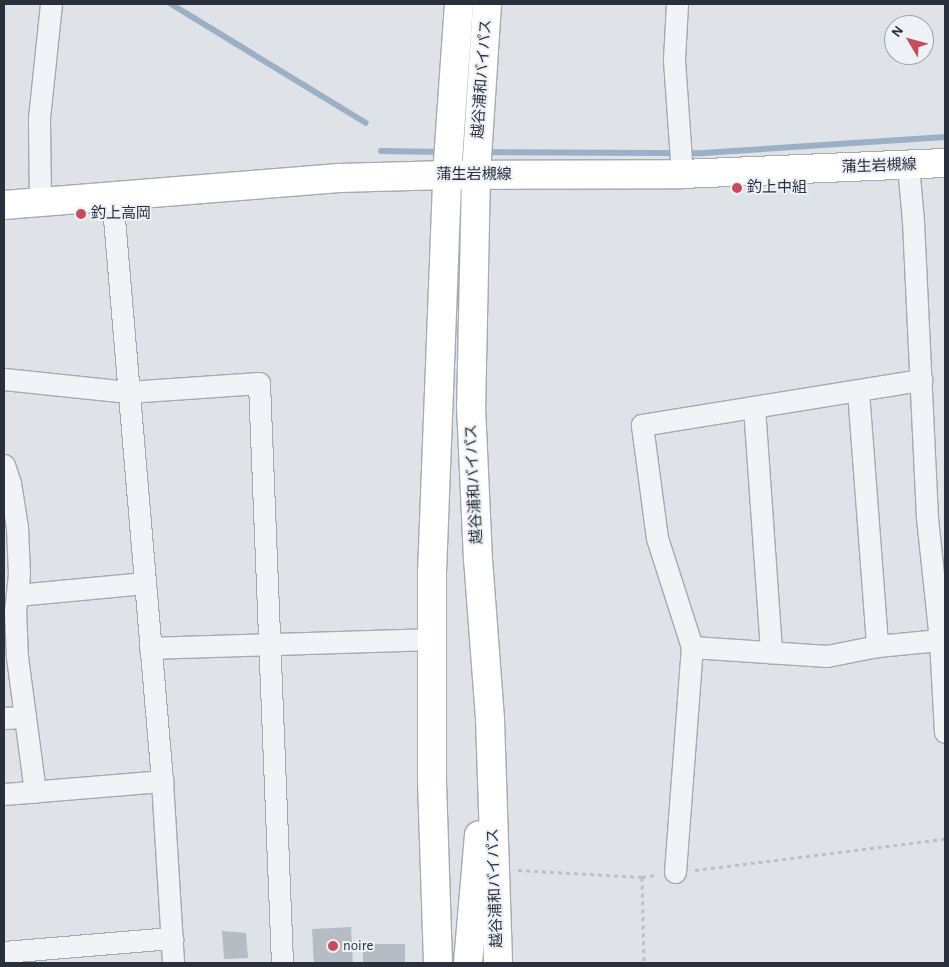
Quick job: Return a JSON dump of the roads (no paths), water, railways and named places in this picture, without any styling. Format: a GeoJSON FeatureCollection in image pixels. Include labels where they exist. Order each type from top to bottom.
{"type":"FeatureCollection","features":[{"type":"Feature","properties":{"kind":"main road","name":"越谷浦和バイパス"},"geometry":{"type":"LineString","coordinates":[[438,963],[432,782],[432,573],[447,175],[459,4]]}},
{"type":"Feature","properties":{"kind":"main road","name":"越谷浦和バイパス"},"geometry":{"type":"LineString","coordinates":[[487,4],[476,175],[471,406],[478,558],[490,719],[498,963]]}},
{"type":"Feature","properties":{"kind":"main road","name":"蒲生岩槻線"},"geometry":{"type":"LineString","coordinates":[[4,205],[339,178],[447,175],[682,174],[945,163]]}},
{"type":"Feature","properties":{"kind":"main road"},"geometry":{"type":"LineString","coordinates":[[468,963],[490,719]]}},
{"type":"Feature","properties":{"kind":"street"},"geometry":{"type":"LineString","coordinates":[[40,202],[39,118],[51,4]]}},
{"type":"Feature","properties":{"kind":"street"},"geometry":{"type":"LineString","coordinates":[[677,4],[674,60],[682,174]]}},
{"type":"Feature","properties":{"kind":"street"},"geometry":{"type":"LineString","coordinates":[[908,165],[927,518],[942,639],[945,732]]}},
{"type":"Feature","properties":{"kind":"street"},"geometry":{"type":"LineString","coordinates":[[112,195],[162,781],[173,963]]}},
{"type":"Feature","properties":{"kind":"street"},"geometry":{"type":"LineString","coordinates":[[4,379],[128,392],[259,383],[271,645],[282,963]]}},
{"type":"Feature","properties":{"kind":"street"},"geometry":{"type":"LineString","coordinates":[[675,872],[692,647],[657,538],[642,425],[921,380]]}},
{"type":"Feature","properties":{"kind":"street"},"geometry":{"type":"LineString","coordinates":[[858,390],[877,646]]}},
{"type":"Feature","properties":{"kind":"street"},"geometry":{"type":"LineString","coordinates":[[754,407],[771,652]]}},
{"type":"Feature","properties":{"kind":"street"},"geometry":{"type":"LineString","coordinates":[[4,464],[10,483],[17,526],[19,574],[17,657],[35,792]]}},
{"type":"Feature","properties":{"kind":"street"},"geometry":{"type":"LineString","coordinates":[[17,595],[144,583]]}},
{"type":"Feature","properties":{"kind":"street"},"geometry":{"type":"LineString","coordinates":[[150,648],[432,639]]}},
{"type":"Feature","properties":{"kind":"street"},"geometry":{"type":"LineString","coordinates":[[692,647],[827,656],[877,646],[942,639]]}},
{"type":"Feature","properties":{"kind":"street"},"geometry":{"type":"LineString","coordinates":[[4,718],[25,717]]}},
{"type":"Feature","properties":{"kind":"street"},"geometry":{"type":"LineString","coordinates":[[4,794],[162,781]]}},
{"type":"Feature","properties":{"kind":"street"},"geometry":{"type":"LineString","coordinates":[[4,952],[172,938]]}},
{"type":"Feature","properties":{"kind":"waterway"},"geometry":{"type":"LineString","coordinates":[[171,4],[366,123]]}},
{"type":"Feature","properties":{"kind":"waterway"},"geometry":{"type":"LineString","coordinates":[[484,152],[703,153],[945,137]]}},
{"type":"Feature","properties":{"kind":"waterway"},"geometry":{"type":"LineString","coordinates":[[381,151],[442,152]]}},
{"type":"Feature","properties":{"kind":"place","name":"釣上中組"},"geometry":{"type":"Point","coordinates":[737,188]}},
{"type":"Feature","properties":{"kind":"place","name":"釣上高岡"},"geometry":{"type":"Point","coordinates":[81,214]}},
{"type":"Feature","properties":{"kind":"place","name":"noire"},"geometry":{"type":"Point","coordinates":[333,946]}}]}
